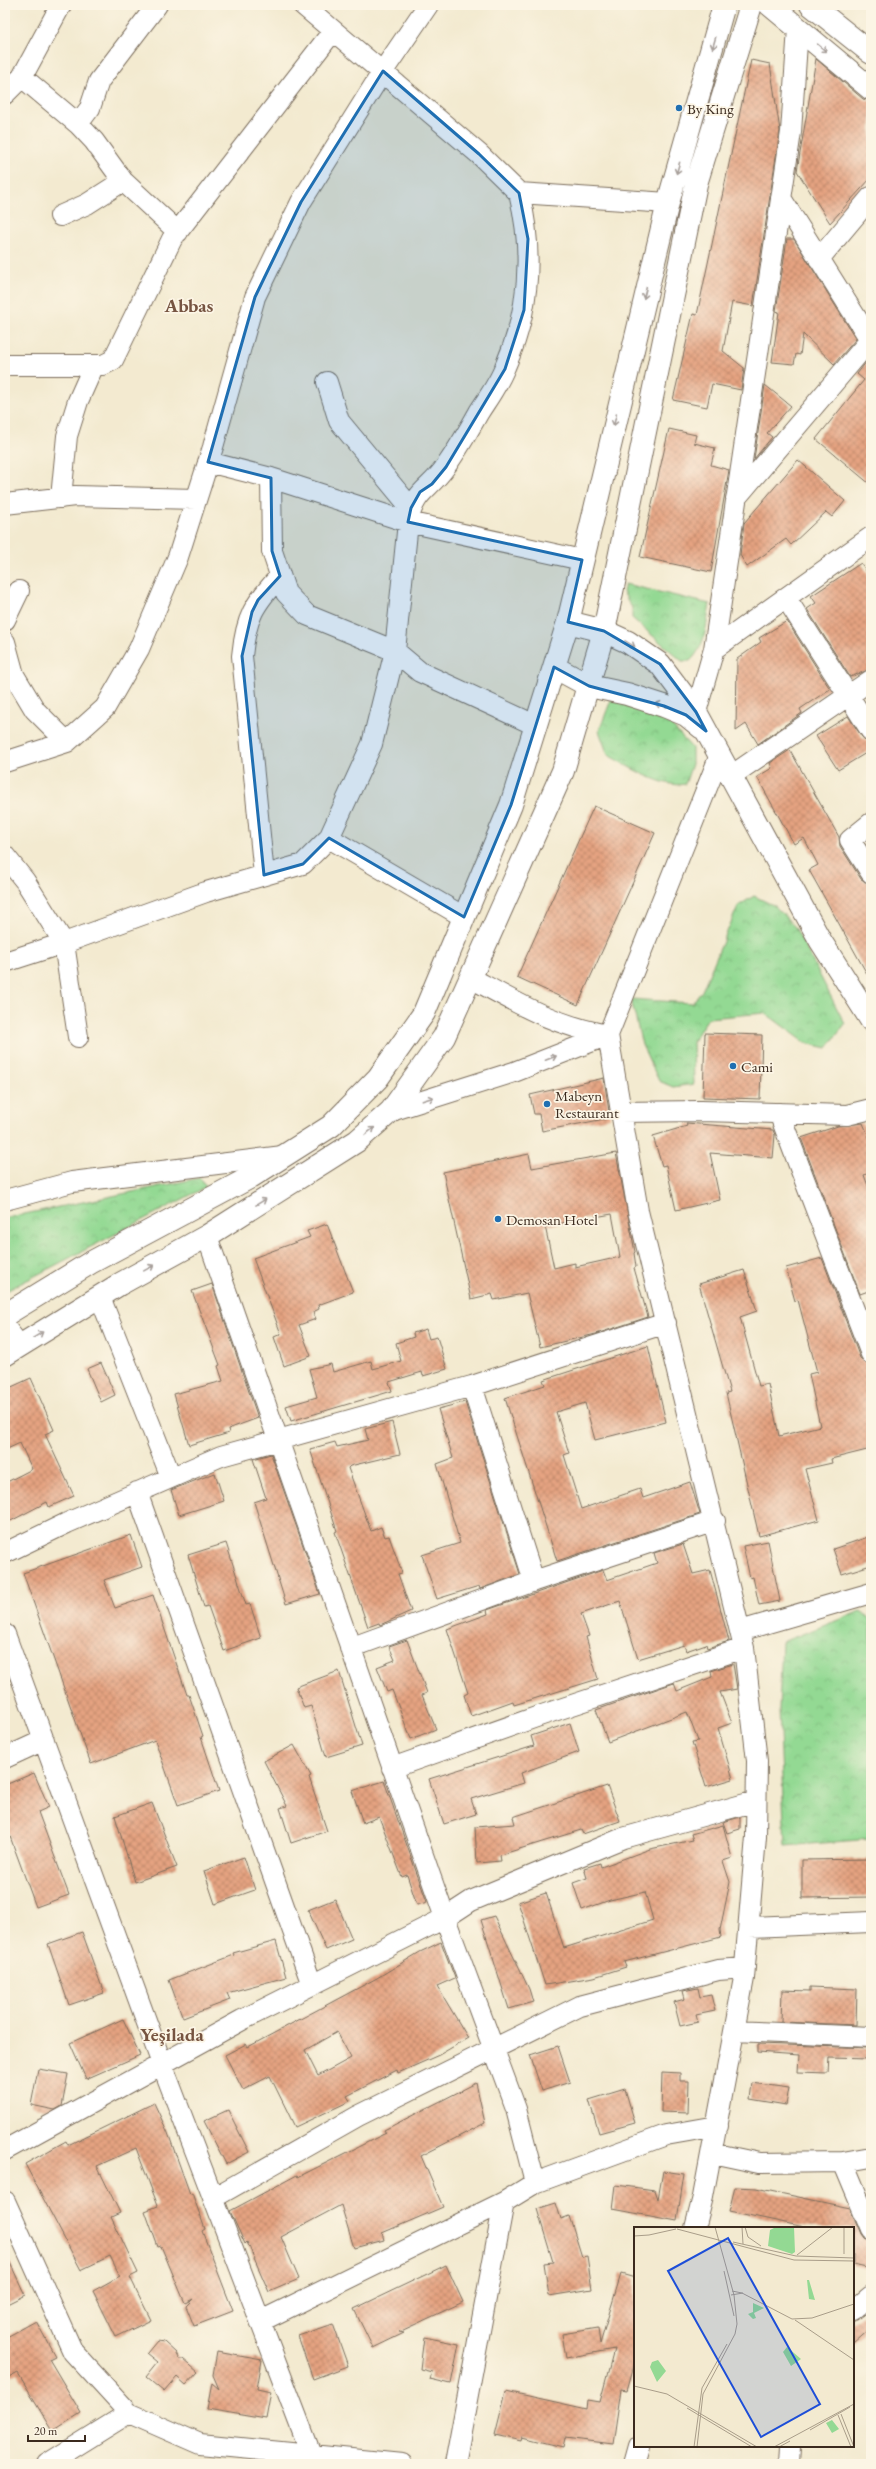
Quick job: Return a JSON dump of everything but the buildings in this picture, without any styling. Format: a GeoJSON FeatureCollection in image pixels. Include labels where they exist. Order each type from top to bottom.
{"type":"FeatureCollection","features":[{"type":"Feature","properties":{"kind":"main road"},"geometry":{"type":"LineString","coordinates":[[5,1315],[90,1263],[250,1178],[331,1126],[378,1078],[424,1013],[511,805],[568,622],[668,203],[724,5]]}},
{"type":"Feature","properties":{"kind":"main road"},"geometry":{"type":"LineString","coordinates":[[13,1351],[100,1297],[207,1236],[357,1141],[391,1111],[444,1037],[563,770],[589,686],[604,631],[696,184],[751,5]]}},
{"type":"Feature","properties":{"kind":"main road"},"geometry":{"type":"LineString","coordinates":[[770,5],[871,89]]}},
{"type":"Feature","properties":{"kind":"main road"},"geometry":{"type":"LineString","coordinates":[[811,5],[871,53]]}},
{"type":"Feature","properties":{"kind":"main road"},"geometry":{"type":"LineString","coordinates":[[568,622],[604,631],[628,642],[660,664],[696,712],[820,940],[871,1020]]}},
{"type":"Feature","properties":{"kind":"main road"},"geometry":{"type":"LineString","coordinates":[[554,667],[589,686],[628,694],[686,715],[706,731]]}},
{"type":"Feature","properties":{"kind":"street"},"geometry":{"type":"LineString","coordinates":[[5,94],[22,77],[61,5]]}},
{"type":"Feature","properties":{"kind":"street"},"geometry":{"type":"LineString","coordinates":[[78,124],[90,108],[99,81],[156,5]]}},
{"type":"Feature","properties":{"kind":"street"},"geometry":{"type":"LineString","coordinates":[[5,962],[64,943],[206,892],[303,864],[328,838],[372,744],[395,652],[409,515],[420,492],[432,484],[446,467],[462,441],[505,369],[518,334],[524,310],[529,262],[525,216],[519,193],[480,154],[303,5]]}},
{"type":"Feature","properties":{"kind":"street"},"geometry":{"type":"LineString","coordinates":[[5,762],[67,742],[105,708],[139,649],[178,557],[208,462],[255,298],[301,202],[383,71],[428,5]]}},
{"type":"Feature","properties":{"kind":"street"},"geometry":{"type":"LineString","coordinates":[[696,712],[714,649],[791,132],[798,28]]}},
{"type":"Feature","properties":{"kind":"street"},"geometry":{"type":"LineString","coordinates":[[5,366],[94,365],[103,364],[112,360],[172,239],[333,31]]}},
{"type":"Feature","properties":{"kind":"street"},"geometry":{"type":"LineString","coordinates":[[22,77],[78,124],[94,141],[123,181],[178,232]]}},
{"type":"Feature","properties":{"kind":"street"},"geometry":{"type":"LineString","coordinates":[[60,216],[87,204],[123,181]]}},
{"type":"Feature","properties":{"kind":"street"},"geometry":{"type":"LineString","coordinates":[[519,193],[668,203]]}},
{"type":"Feature","properties":{"kind":"street"},"geometry":{"type":"LineString","coordinates":[[819,259],[871,197]]}},
{"type":"Feature","properties":{"kind":"street"},"geometry":{"type":"LineString","coordinates":[[736,498],[871,341],[781,198]]}},
{"type":"Feature","properties":{"kind":"street"},"geometry":{"type":"LineString","coordinates":[[61,498],[67,436],[78,400],[94,365]]}},
{"type":"Feature","properties":{"kind":"street"},"geometry":{"type":"LineString","coordinates":[[327,382],[339,421],[409,515]]}},
{"type":"Feature","properties":{"kind":"street"},"geometry":{"type":"LineString","coordinates":[[208,462],[582,560]]}},
{"type":"Feature","properties":{"kind":"street"},"geometry":{"type":"LineString","coordinates":[[271,478],[272,551],[286,593],[307,615],[395,652],[420,672],[535,725]]}},
{"type":"Feature","properties":{"kind":"street"},"geometry":{"type":"LineString","coordinates":[[5,504],[75,496],[196,499]]}},
{"type":"Feature","properties":{"kind":"street"},"geometry":{"type":"LineString","coordinates":[[714,649],[871,537]]}},
{"type":"Feature","properties":{"kind":"street"},"geometry":{"type":"LineString","coordinates":[[264,875],[242,656],[244,640],[252,612],[258,600],[280,576]]}},
{"type":"Feature","properties":{"kind":"street"},"geometry":{"type":"LineString","coordinates":[[5,620],[20,591]]}},
{"type":"Feature","properties":{"kind":"street"},"geometry":{"type":"LineString","coordinates":[[786,598],[871,731]]}},
{"type":"Feature","properties":{"kind":"street"},"geometry":{"type":"LineString","coordinates":[[5,642],[14,674],[35,710],[67,742]]}},
{"type":"Feature","properties":{"kind":"street"},"geometry":{"type":"LineString","coordinates":[[731,776],[871,680]]}},
{"type":"Feature","properties":{"kind":"street"},"geometry":{"type":"LineString","coordinates":[[695,2227],[712,2153],[745,1968],[756,1837],[757,1761],[742,1640],[715,1521],[638,1211],[608,1035],[720,756]]}},
{"type":"Feature","properties":{"kind":"street"},"geometry":{"type":"LineString","coordinates":[[871,824],[850,840],[871,873]]}},
{"type":"Feature","properties":{"kind":"street"},"geometry":{"type":"LineString","coordinates":[[328,838],[464,917]]}},
{"type":"Feature","properties":{"kind":"street"},"geometry":{"type":"LineString","coordinates":[[5,856],[25,881],[64,943],[78,1038]]}},
{"type":"Feature","properties":{"kind":"street"},"geometry":{"type":"LineString","coordinates":[[471,978],[539,1016],[583,1031],[608,1035]]}},
{"type":"Feature","properties":{"kind":"street"},"geometry":{"type":"LineString","coordinates":[[391,1111],[514,1072],[608,1035]]}},
{"type":"Feature","properties":{"kind":"street"},"geometry":{"type":"LineString","coordinates":[[620,1112],[701,1111],[847,1115],[871,1108]]}},
{"type":"Feature","properties":{"kind":"street"},"geometry":{"type":"LineString","coordinates":[[779,1113],[871,1354]]}},
{"type":"Feature","properties":{"kind":"street"},"geometry":{"type":"LineString","coordinates":[[5,1200],[72,1182],[283,1156]]}},
{"type":"Feature","properties":{"kind":"street"},"geometry":{"type":"LineString","coordinates":[[207,1236],[445,1918],[516,2109],[535,2183]]}},
{"type":"Feature","properties":{"kind":"street"},"geometry":{"type":"LineString","coordinates":[[100,1297],[171,1478]]}},
{"type":"Feature","properties":{"kind":"street"},"geometry":{"type":"LineString","coordinates":[[5,1553],[137,1492],[221,1456],[472,1386],[666,1323]]}},
{"type":"Feature","properties":{"kind":"street"},"geometry":{"type":"LineString","coordinates":[[5,1327],[13,1351]]}},
{"type":"Feature","properties":{"kind":"street"},"geometry":{"type":"LineString","coordinates":[[472,1386],[534,1581]]}},
{"type":"Feature","properties":{"kind":"street"},"geometry":{"type":"LineString","coordinates":[[137,1492],[312,1985]]}},
{"type":"Feature","properties":{"kind":"street"},"geometry":{"type":"LineString","coordinates":[[350,1648],[534,1581],[715,1521]]}},
{"type":"Feature","properties":{"kind":"street"},"geometry":{"type":"LineString","coordinates":[[392,1768],[542,1715],[742,1640],[871,1594]]}},
{"type":"Feature","properties":{"kind":"street"},"geometry":{"type":"LineString","coordinates":[[5,1634],[162,2064],[312,2454]]}},
{"type":"Feature","properties":{"kind":"street"},"geometry":{"type":"LineString","coordinates":[[5,1758],[44,1740]]}},
{"type":"Feature","properties":{"kind":"street"},"geometry":{"type":"LineString","coordinates":[[5,2150],[162,2064],[312,1985],[445,1918],[471,1900],[623,1838],[756,1801]]}},
{"type":"Feature","properties":{"kind":"street"},"geometry":{"type":"LineString","coordinates":[[749,1927],[871,1922]]}},
{"type":"Feature","properties":{"kind":"street"},"geometry":{"type":"LineString","coordinates":[[213,2198],[358,2116],[580,2006],[718,1970],[745,1968]]}},
{"type":"Feature","properties":{"kind":"street"},"geometry":{"type":"LineString","coordinates":[[735,2030],[871,2037]]}},
{"type":"Feature","properties":{"kind":"street"},"geometry":{"type":"LineString","coordinates":[[261,2321],[504,2202],[535,2183],[666,2135],[716,2126]]}},
{"type":"Feature","properties":{"kind":"street"},"geometry":{"type":"LineString","coordinates":[[712,2153],[759,2162],[843,2162],[871,2157]]}},
{"type":"Feature","properties":{"kind":"street"},"geometry":{"type":"LineString","coordinates":[[843,2162],[871,2229]]}},
{"type":"Feature","properties":{"kind":"street"},"geometry":{"type":"LineString","coordinates":[[5,2201],[73,2352],[129,2413],[200,2444],[312,2454],[384,2464],[402,2464]]}},
{"type":"Feature","properties":{"kind":"street"},"geometry":{"type":"LineString","coordinates":[[456,2464],[504,2202]]}},
{"type":"Feature","properties":{"kind":"street"},"geometry":{"type":"LineString","coordinates":[[854,2310],[871,2296]]}},
{"type":"Feature","properties":{"kind":"street"},"geometry":{"type":"LineString","coordinates":[[47,2464],[129,2413]]}},
{"type":"Feature","properties":{"kind":"street"},"geometry":{"type":"LineString","coordinates":[[635,2464],[640,2447]]}},
{"type":"Feature","properties":{"kind":"street"},"geometry":{"type":"LineString","coordinates":[[788,2464],[790,2447]]}},
{"type":"Feature","properties":{"kind":"highlighted area"},"geometry":{"type":"Polygon","coordinates":[[[383,71],[479,154],[519,193],[528,239],[524,310],[505,369],[446,467],[432,484],[420,492],[411,508],[408,522],[582,560],[568,622],[604,631],[660,664],[696,712],[706,731],[686,715],[664,706],[589,686],[554,667],[511,805],[464,917],[329,838],[303,864],[264,875],[242,656],[252,612],[258,600],[280,576],[272,551],[271,478],[208,462],[255,297],[301,202],[383,71]]]}},
{"type":"Feature","properties":{"kind":"green space"},"geometry":{"type":"Polygon","coordinates":[[[625,584],[710,604],[702,642],[699,649],[690,661],[682,661],[632,618],[632,608],[623,592],[625,584]]]}},
{"type":"Feature","properties":{"kind":"green space"},"geometry":{"type":"Polygon","coordinates":[[[611,700],[641,701],[670,724],[692,748],[692,764],[685,784],[676,785],[656,780],[608,755],[599,731],[611,700]]]}},
{"type":"Feature","properties":{"kind":"green space"},"geometry":{"type":"Polygon","coordinates":[[[754,896],[775,906],[795,927],[845,1024],[827,1048],[806,1043],[765,1013],[708,1018],[693,1041],[694,1084],[673,1087],[659,1081],[642,1045],[631,999],[692,1003],[702,991],[738,906],[754,896]]]}},
{"type":"Feature","properties":{"kind":"green space"},"geometry":{"type":"Polygon","coordinates":[[[200,1178],[206,1187],[6,1291],[5,1218],[200,1178]]]}},
{"type":"Feature","properties":{"kind":"green space"},"geometry":{"type":"Polygon","coordinates":[[[861,1611],[871,1620],[871,1839],[785,1846],[779,1709],[782,1642],[861,1611]]]}},
{"type":"Feature","properties":{"kind":"place","name":"By King"},"geometry":{"type":"Point","coordinates":[679,108]}},
{"type":"Feature","properties":{"kind":"place","name":"Cami"},"geometry":{"type":"Point","coordinates":[733,1066]}},
{"type":"Feature","properties":{"kind":"place","name":"Mabeyn Restaurant"},"geometry":{"type":"Point","coordinates":[547,1104]}},
{"type":"Feature","properties":{"kind":"place","name":"Demosan Hotel"},"geometry":{"type":"Point","coordinates":[498,1219]}},
{"type":"Feature","properties":{"kind":"district","name":"Abbas"},"geometry":{"type":"Point","coordinates":[189,305]}},
{"type":"Feature","properties":{"kind":"district","name":"Yeşilada"},"geometry":{"type":"Point","coordinates":[172,2034]}}]}
